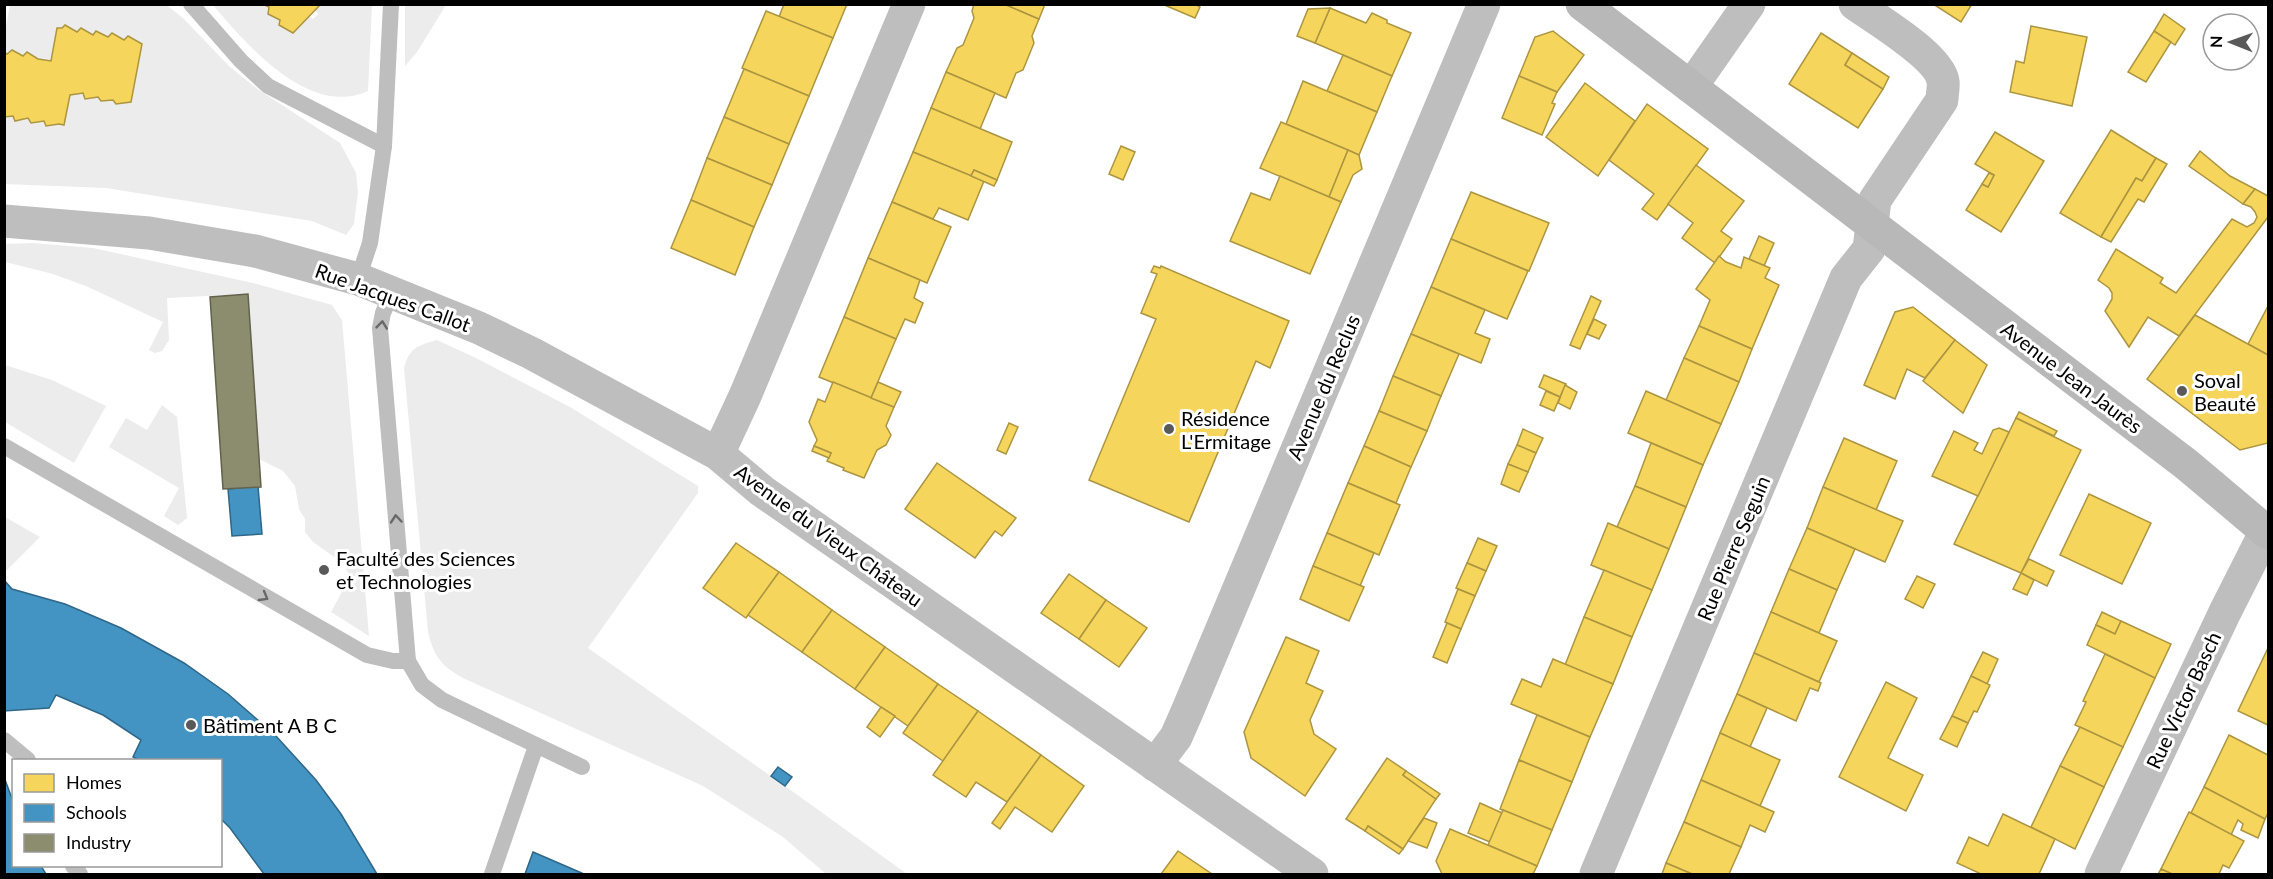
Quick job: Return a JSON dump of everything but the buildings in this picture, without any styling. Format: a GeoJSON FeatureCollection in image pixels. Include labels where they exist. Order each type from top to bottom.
{"type":"FeatureCollection","features":[{"type":"Feature","properties":{"kind":"street","name":"Avenue du Vieux Château"},"geometry":{"type":"LineString","coordinates":[[909,4],[745,396],[718,454],[742,476],[1312,874]]}},
{"type":"Feature","properties":{"kind":"street","name":"Avenue du Reclus"},"geometry":{"type":"LineString","coordinates":[[1155,765],[1176,736],[1187,712],[1484,4]]}},
{"type":"Feature","properties":{"kind":"street","name":"Avenue Jean Jaurès"},"geometry":{"type":"LineString","coordinates":[[1582,4],[2268,530]]}},
{"type":"Feature","properties":{"kind":"street"},"geometry":{"type":"LineString","coordinates":[[1691,87],[1749,4]]}},
{"type":"Feature","properties":{"kind":"street"},"geometry":{"type":"LineString","coordinates":[[1855,4],[1926,55],[1936,67],[1943,81],[1942,100],[1875,200],[1872,225]]}},
{"type":"Feature","properties":{"kind":"street","name":"Rue Jacques Callot"},"geometry":{"type":"LineString","coordinates":[[4,221],[149,233],[255,251],[358,279],[479,328],[531,353],[718,454]]}},
{"type":"Feature","properties":{"kind":"street","name":"Rue Pierre Seguin"},"geometry":{"type":"LineString","coordinates":[[1596,874],[1846,278],[1869,249],[1872,225]]}},
{"type":"Feature","properties":{"kind":"street","name":"Rue Victor Basch"},"geometry":{"type":"LineString","coordinates":[[2101,874],[2225,612],[2268,530]]}},
{"type":"Feature","properties":{"kind":"lane"},"geometry":{"type":"LineString","coordinates":[[191,4],[241,62],[268,86],[384,146]]}},
{"type":"Feature","properties":{"kind":"lane"},"geometry":{"type":"LineString","coordinates":[[358,279],[370,243],[384,146],[391,4]]}},
{"type":"Feature","properties":{"kind":"lane"},"geometry":{"type":"LineString","coordinates":[[392,292],[383,313],[380,328],[408,661],[422,685],[442,700],[582,767]]}},
{"type":"Feature","properties":{"kind":"lane"},"geometry":{"type":"LineString","coordinates":[[4,446],[367,655],[393,661],[408,661]]}},
{"type":"Feature","properties":{"kind":"lane"},"geometry":{"type":"LineString","coordinates":[[4,740],[27,759]]}},
{"type":"Feature","properties":{"kind":"lane"},"geometry":{"type":"LineString","coordinates":[[492,874],[536,746]]}},
{"type":"Feature","properties":{"kind":"shaded area"},"geometry":{"type":"Polygon","coordinates":[[[165,4],[183,18],[229,66],[256,88],[340,143],[356,173],[358,192],[354,224],[346,235],[312,221],[106,188],[5,184],[5,117],[13,116],[16,121],[28,118],[31,123],[44,121],[47,126],[63,125],[70,95],[83,93],[85,99],[98,97],[101,101],[113,100],[116,104],[131,102],[142,44],[129,36],[124,40],[112,34],[108,37],[96,31],[93,35],[81,28],[77,32],[58,28],[51,61],[38,59],[28,53],[23,56],[12,50],[7,54],[5,52],[5,32],[10,5],[165,4]]]}},
{"type":"Feature","properties":{"kind":"shaded area"},"geometry":{"type":"Polygon","coordinates":[[[213,5],[269,7],[269,14],[280,20],[279,25],[293,33],[309,16],[313,19],[318,14],[315,10],[321,5],[372,5],[368,91],[346,97],[324,94],[302,86],[281,73],[261,56],[213,5]]]}},
{"type":"Feature","properties":{"kind":"shaded area"},"geometry":{"type":"Polygon","coordinates":[[[405,5],[446,5],[417,52],[405,66],[405,5]]]}},
{"type":"Feature","properties":{"kind":"shaded area"},"geometry":{"type":"Polygon","coordinates":[[[33,243],[93,248],[253,283],[332,305],[342,320],[369,636],[331,612],[350,577],[344,564],[313,542],[305,532],[305,519],[299,509],[295,486],[283,471],[259,459],[248,294],[167,298],[169,340],[162,351],[155,353],[149,350],[163,322],[86,286],[53,274],[5,262],[4,244],[33,243]]]}},
{"type":"Feature","properties":{"kind":"shaded area"},"geometry":{"type":"Polygon","coordinates":[[[437,340],[570,407],[698,486],[698,493],[588,648],[907,874],[826,874],[783,837],[703,786],[463,678],[440,660],[428,632],[404,368],[415,348],[437,340]]]}},
{"type":"Feature","properties":{"kind":"shaded area"},"geometry":{"type":"Polygon","coordinates":[[[5,365],[52,380],[106,406],[74,463],[5,422],[5,365]]]}},
{"type":"Feature","properties":{"kind":"shaded area"},"geometry":{"type":"Polygon","coordinates":[[[162,405],[177,417],[187,518],[178,525],[164,516],[179,488],[109,447],[126,418],[147,430],[162,405]]]}},
{"type":"Feature","properties":{"kind":"shaded area"},"geometry":{"type":"Polygon","coordinates":[[[5,517],[40,537],[5,572],[5,517]]]}},
{"type":"Feature","properties":{"kind":"place","name":"Soval Beauté"},"geometry":{"type":"Point","coordinates":[2182,391]}},
{"type":"Feature","properties":{"kind":"place","name":"Résidence L'Ermitage"},"geometry":{"type":"Point","coordinates":[1169,429]}},
{"type":"Feature","properties":{"kind":"place","name":"Faculté des Sciences et Technologies"},"geometry":{"type":"Point","coordinates":[324,570]}},
{"type":"Feature","properties":{"kind":"place","name":"Bâtiment A B C"},"geometry":{"type":"Point","coordinates":[191,725]}}]}
